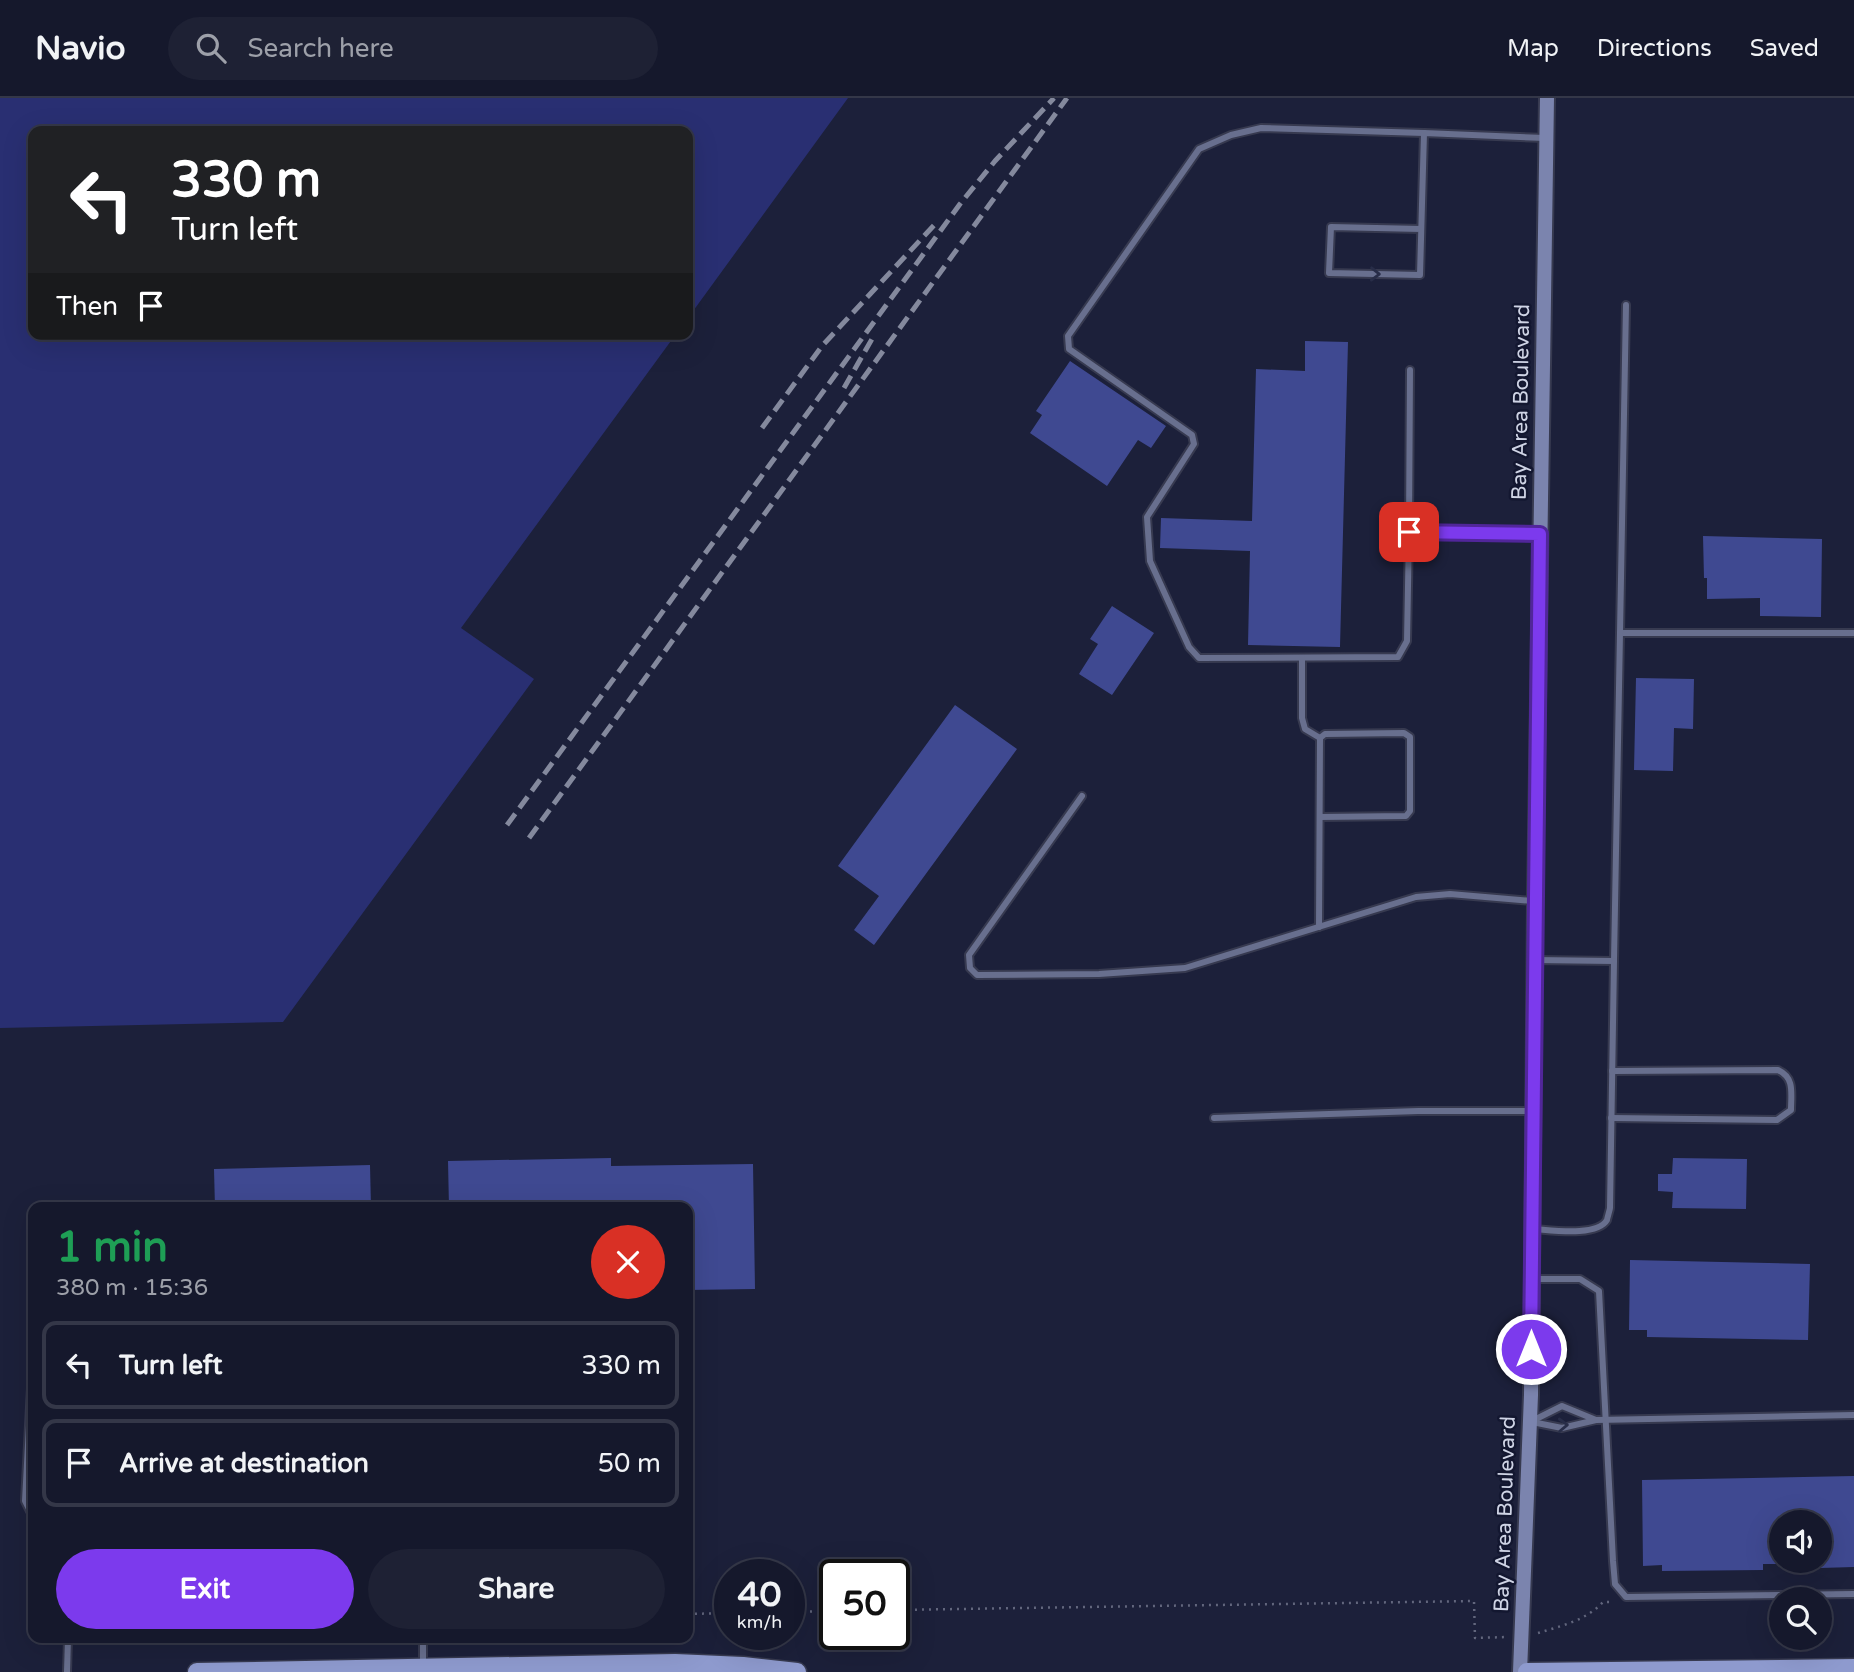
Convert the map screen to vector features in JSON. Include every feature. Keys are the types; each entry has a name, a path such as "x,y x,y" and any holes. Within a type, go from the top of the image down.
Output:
{"main road":[{"name":"Bay Area Boulevard","path":"1520,1672 1530,1421 1547,98"},
{"path":"197,1672 675,1663 797,1672"},
{"path":"1527,1672 1854,1668"}],"lane":[{"path":"1410,370 1407,641 1398,657 1199,658 1189,647 1150,561 1147,517 1194,444 1192,435 1069,349 1068,336 1199,149 1231,135 1261,128 1546,138"},
{"path":"1421,229 1331,228 1329,273 1420,275 1424,132"},
{"path":"1532,1229 1583,1231 1601,1226 1607,1220 1610,1208 1626,305"},
{"path":"1409,532 1540,534"},
{"path":"1620,633 1854,634"},
{"path":"1302,658 1302,718 1305,729 1320,738"},
{"path":"1320,738 1325,734 1404,733 1410,737 1410,811 1406,816 1320,817"},
{"path":"1319,927 1320,738"},
{"path":"1083,796 969,955 970,968 978,975 1099,974 1185,968 1416,897 1450,894 1535,901"},
{"path":"1534,960 1614,961"},
{"path":"1611,1118 1777,1120 1791,1110 1791,1082 1785,1073 1778,1070 1612,1071"},
{"path":"1214,1118 1418,1111 1533,1111"},
{"path":"1531,1279 1580,1279 1599,1292 1615,1584 1626,1597 1854,1594"},
{"path":"1530,1421 1562,1406 1596,1420"},
{"path":"1530,1421 1562,1428 1596,1420 1854,1415"},
{"path":"28,1433 25,1501 28,1507"},
{"path":"67,1672 68,1643"},
{"path":"423,1643 423,1668"}],"path":[{"path":"910,1610 1474,1601 1475,1637 1521,1637 1563,1626 1594,1612 1603,1602 1617,1602"},
{"path":"693,1614 714,1613"}],"shaded area":[{"path":"0,98 848,98 693,311 693,126 28,126 28,340 672,340 461,628 534,679 283,1022 0,1028"}],"building":[{"path":"1305,341 1348,342 1340,647 1248,645 1250,551 1160,548 1161,518 1252,521 1256,369 1305,371"},
{"path":"1070,361 1166,426 1151,448 1138,440 1107,486 1030,433 1042,415 1036,411"},
{"path":"1703,536 1822,539 1821,617 1760,616 1760,598 1707,599"},
{"path":"1112,606 1154,633 1112,695 1079,674 1098,644 1090,639"},
{"path":"1636,678 1694,679 1693,729 1674,728 1673,771 1634,770"},
{"path":"955,705 1017,749 874,945 854,930 879,896 838,866"},
{"path":"611,1158 611,1166 753,1164 755,1289 693,1290 693,1202 449,1202 448,1161"},
{"path":"1673,1158 1747,1159 1746,1209 1672,1208 1673,1192 1658,1191 1658,1174 1672,1174"},
{"path":"370,1165 371,1202 215,1202 214,1169"},
{"path":"1630,1260 1810,1264 1808,1340 1647,1337 1647,1330 1629,1330"},
{"path":"1854,1476 1854,1567 1832,1568 1832,1510 1769,1510 1769,1564 1763,1564 1763,1570 1662,1571 1662,1565 1643,1566 1642,1480"}],"railway":[{"path":"507,825 960,204 995,161 1054,98"},
{"path":"529,838 1067,98"},
{"path":"762,428 822,346 937,222"},
{"path":"844,388 872,339"}],"route":[{"path":"1409,532 1540,534 1531,1349"}]}
